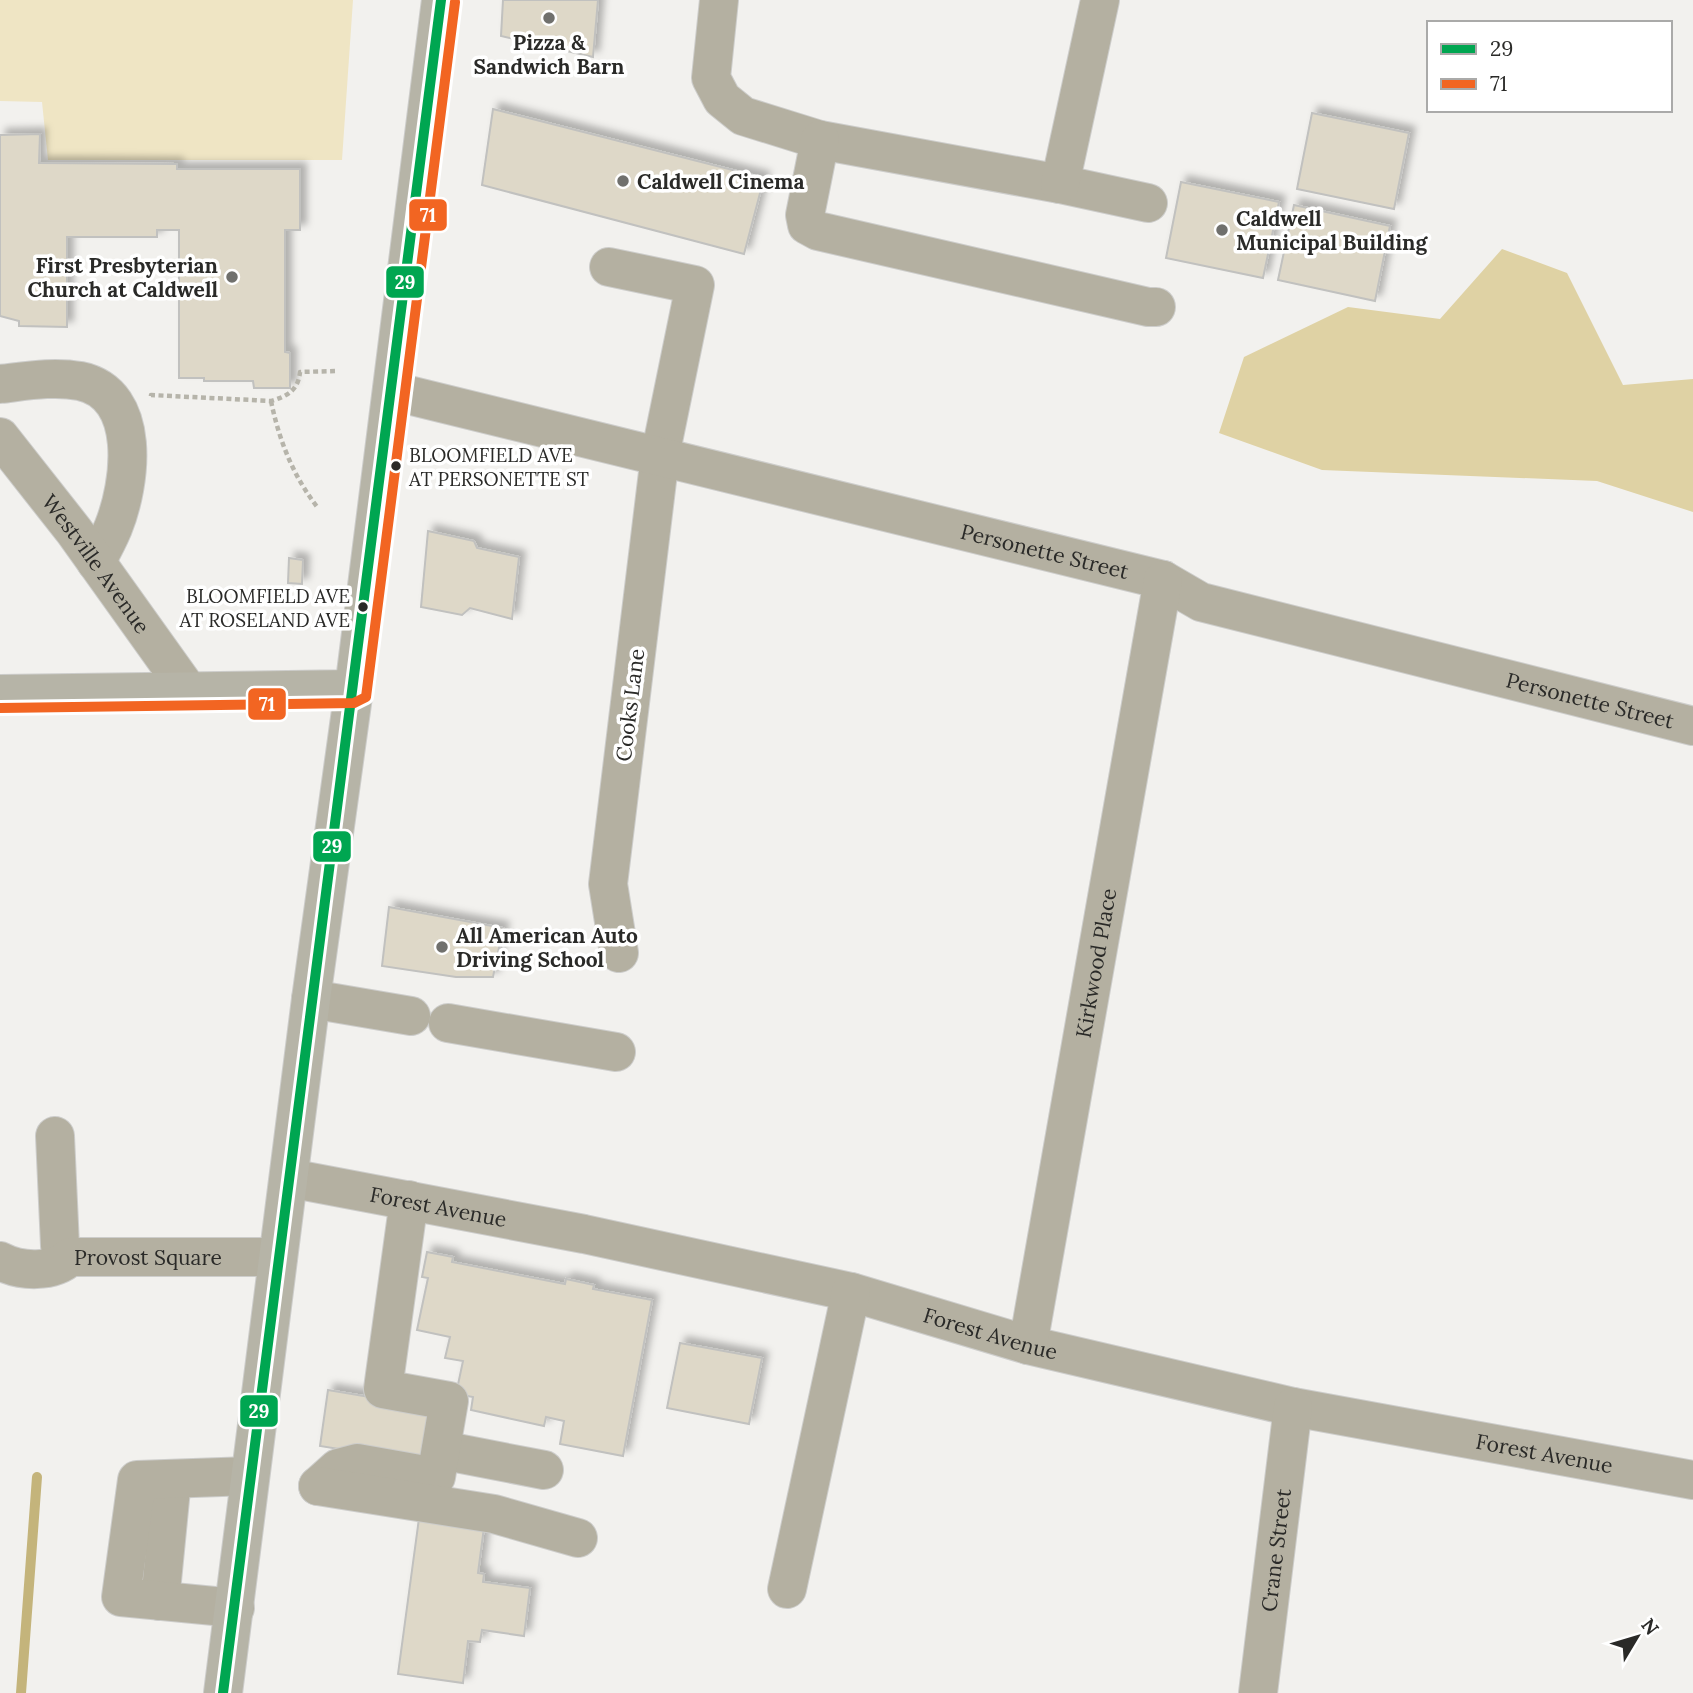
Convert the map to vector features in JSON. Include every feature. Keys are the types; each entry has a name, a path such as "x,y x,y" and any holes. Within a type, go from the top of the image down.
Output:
{"main road":[{"path":"223,1693 441,0"},
{"path":"0,694 354,689"}],"street":[{"path":"719,0 711,78 722,99 743,116 820,140 1148,203"},
{"path":"1060,184 1100,0"},
{"path":"820,140 805,215 807,225 818,230 1156,307"},
{"name":"Cooks Lane","path":"610,267 695,285 660,456 608,884 619,953"},
{"path":"0,384 47,379 81,381 105,392 120,410 128,459 114,527 96,562"},
{"name":"Personette Street","path":"392,391 1163,580 1201,602 1693,726"},
{"name":"Westville Avenue","path":"2,444 96,562 189,692"},
{"name":"Kirkwood Place","path":"1028,1345 1163,580"},
{"path":"311,999 411,1016"},
{"path":"448,1023 616,1052"},
{"path":"55,1136 60,1246 70,1257"},
{"name":"Forest Avenue","path":"289,1178 584,1234 850,1292 1028,1345 1293,1406 1693,1480"},
{"path":"409,1200 383,1389 449,1401 436,1477 357,1463 338,1468 318,1486 494,1514 578,1538"},
{"name":"Provost Square","path":"7,1271 60,1267 70,1257 278,1257"},
{"path":"787,1589 850,1292"},
{"name":"Crane Street","path":"1258,1693 1293,1406"},
{"path":"441,1450 544,1470"},
{"path":"235,1608 121,1597 137,1480 250,1476"}],"path":[{"path":"151,395 271,401 286,397 295,388 300,372 335,371"},
{"path":"271,401 278,435 286,455 318,508"}],"shaded area":[{"path":"0,0 353,0 342,160 48,160 42,102 0,101"},
{"path":"1502,249 1567,273 1623,385 1693,379 1693,512 1597,481 1322,470 1219,433 1244,357 1348,307 1440,319"}],"building":[{"name":"Pizza & Sandwich Barn","path":"503,0 598,0 593,57 501,36"},
{"name":"Caldwell Cinema","path":"493,109 764,178 744,254 482,185"},
{"path":"1312,113 1409,133 1394,209 1297,189"},
{"name":"First Presbyterian Church at Caldwell","path":"40,134 39,163 177,164 177,169 300,169 300,230 285,230 285,352 290,353 290,388 254,388 253,381 179,378 179,230 157,230 157,237 67,237 67,327 19,326 19,321 0,316 0,135"},
{"name":"Caldwell Municipal Building","path":"1181,182 1279,202 1263,278 1166,258"},
{"path":"1294,205 1390,226 1375,301 1278,280"},
{"path":"428,531 474,541 477,548 519,557 512,619 470,608 462,615 421,607"},
{"path":"289,558 303,560 302,584 288,583"},
{"name":"All American Auto Driving School","path":"389,907 503,928 493,977 456,977 382,966"},
{"path":"427,1252 453,1257 452,1262 565,1284 566,1279 594,1285 593,1289 652,1300 623,1456 560,1444 564,1421 546,1417 544,1426 471,1410 473,1397 456,1394 463,1361 445,1358 450,1337 417,1330 428,1278 422,1277"},
{"path":"680,1343 762,1358 749,1424 667,1408"},
{"path":"328,1390 435,1408 426,1463 320,1446"},
{"path":"420,1511 485,1520 478,1573 484,1574 483,1582 530,1588 524,1636 482,1630 480,1642 468,1641 463,1683 398,1674"}],"waterway":[{"path":"21,1693 37,1477"}],"transit line":[{"name":"29","path":"223,1693 441,0"},
{"name":"71","path":"0,708 354,703 366,697 455,2"}],"place":[{"name":"Pizza & Sandwich Barn","path":"549,18"},
{"name":"Caldwell Cinema","path":"623,181"},
{"name":"Caldwell Municipal Building","path":"1222,230"},
{"name":"First Presbyterian Church at Caldwell","path":"232,277"},
{"name":"BLOOMFIELD AVE AT PERSONETTE ST","path":"396,466"},
{"name":"BLOOMFIELD AVE AT ROSELAND AVE","path":"363,607"},
{"name":"All American Auto Driving School","path":"442,947"}]}
